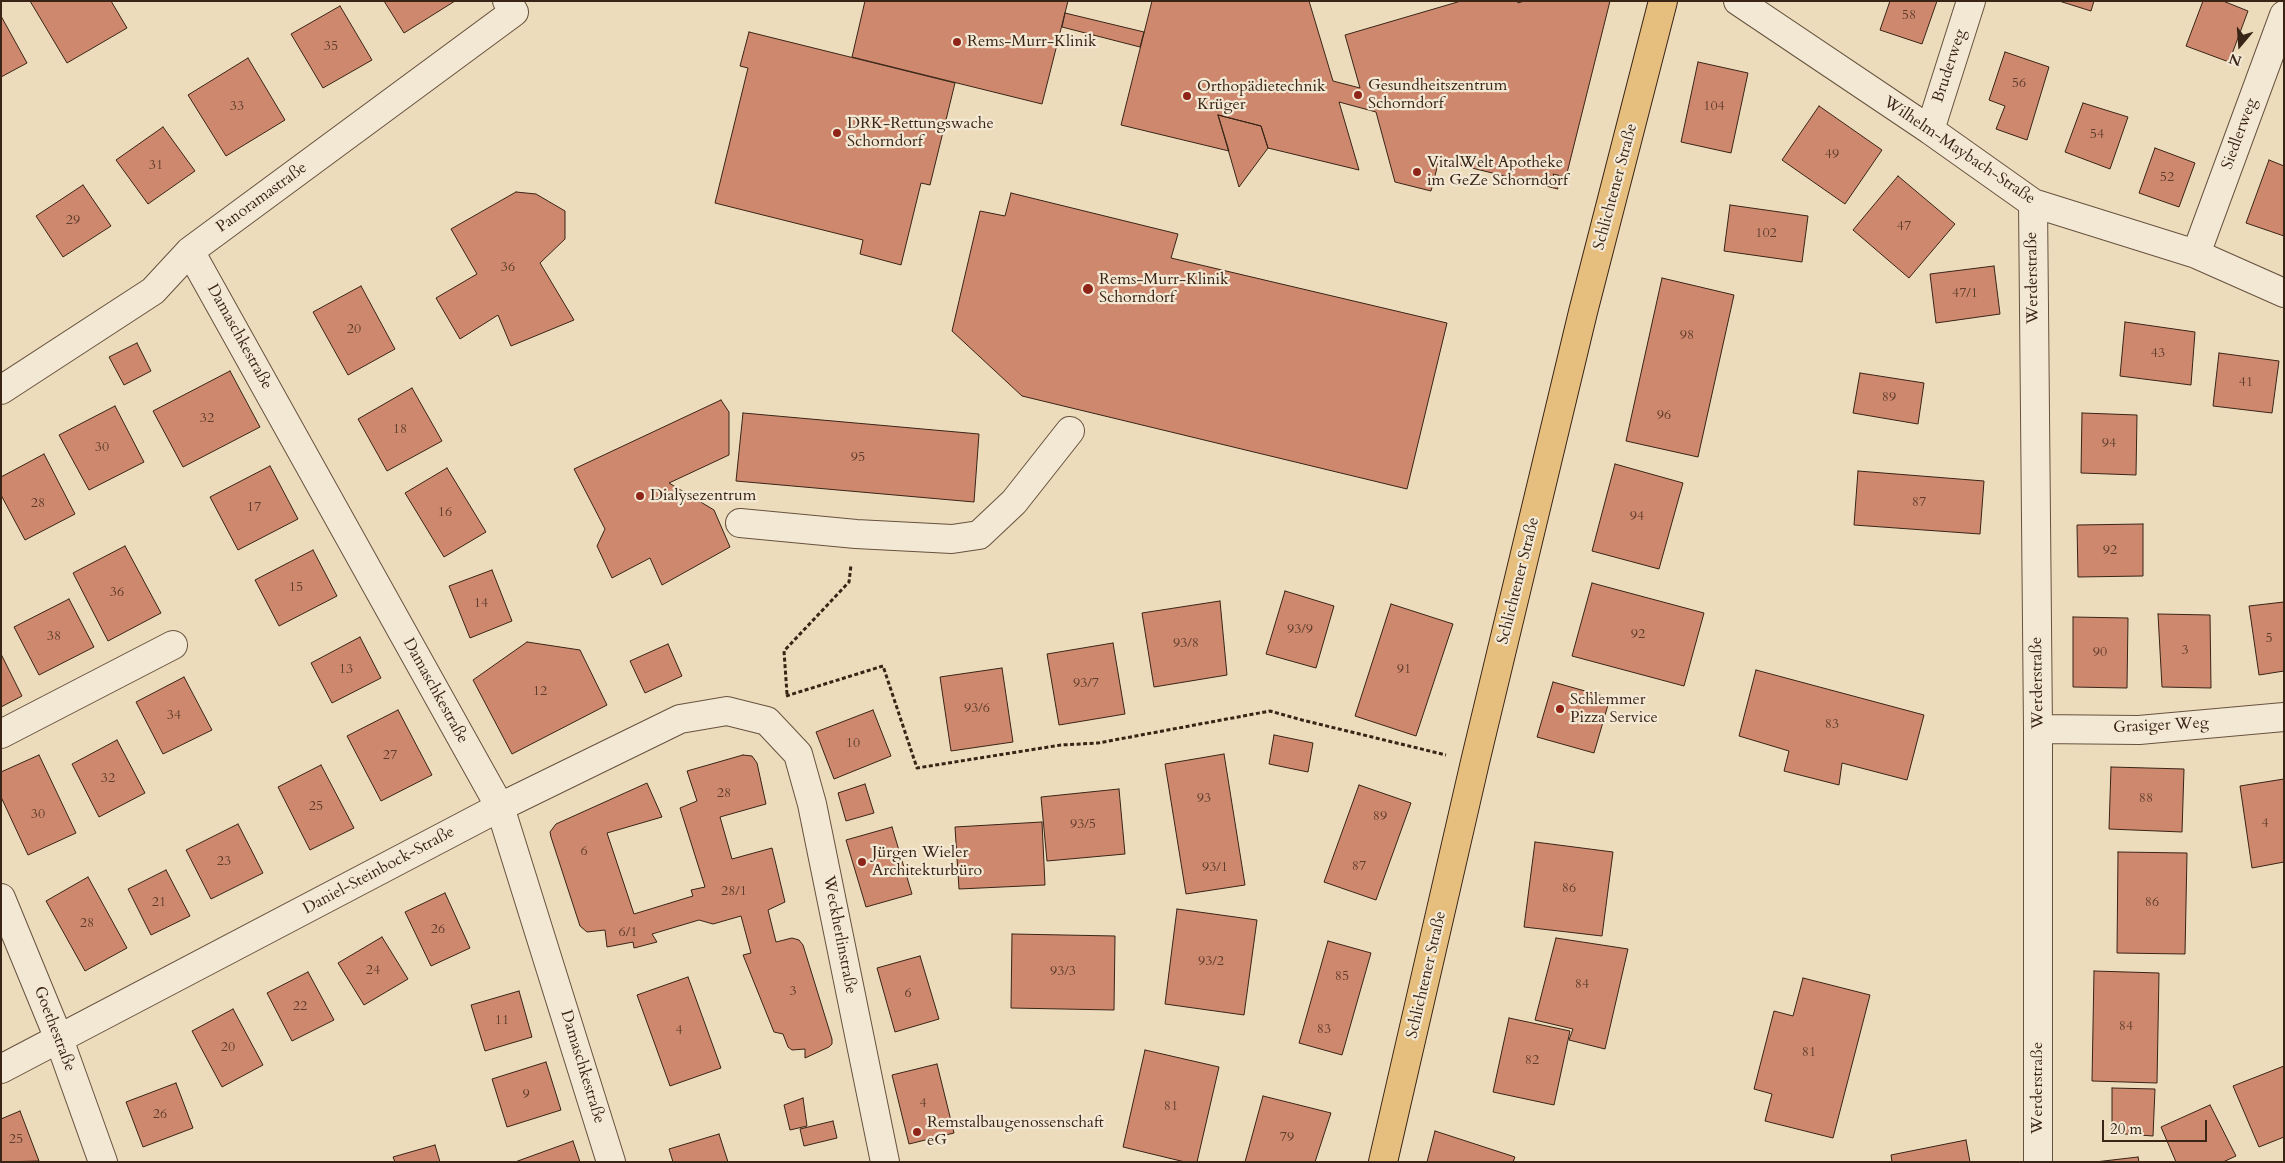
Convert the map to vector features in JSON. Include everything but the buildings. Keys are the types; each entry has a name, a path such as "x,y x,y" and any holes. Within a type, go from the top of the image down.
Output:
{"main road":[{"name":"Schlichtener Straße","path":"1383,1162 1475,762 1583,312 1663,1"}],"street":[{"name":"Panoramastraße","path":"1,390 153,291 190,251 514,12 507,1"},
{"name":"Wilhelm-Maybach-Straße","path":"1738,1 1930,130 2033,203 2196,254 2284,292"},
{"name":"Bruderweg","path":"1930,130 1971,1"},
{"name":"Siedlerweg","path":"2196,254 2284,15"},
{"name":"Werderstraße","path":"2033,203 2038,729 2038,1162"},
{"name":"Damaschkestraße","path":"190,251 500,807 611,1162"},
{"path":"740,523 856,534 952,539 979,535 1014,502 1070,431"},
{"path":"1,734 173,645"},
{"name":"Daniel-Steinbock-Straße","path":"1,1069 500,807 680,719 727,711 767,721"},
{"name":"Grasiger Weg","path":"2038,729 2139,730 2284,717"},
{"name":"Weckherlinstraße","path":"767,721 798,754 812,804 885,1162"},
{"name":"Goethestraße","path":"1,898 60,1039 103,1162"}],"path":[{"path":"849,582 784,651 787,694 883,666 917,768 1060,745 1098,743 1270,711 1475,762"}],"place":[{"name":"Rems-Murr-Klinik","path":"957,42"},
{"name":"Gesundheitszentrum Schorndorf","path":"1358,95"},
{"name":"Orthopädietechnik Krüger","path":"1187,96"},
{"name":"DRK-Rettungswache Schorndorf","path":"837,133"},
{"name":"VitalWelt Apotheke im GeZe Schorndorf","path":"1417,172"},
{"name":"Rems-Murr-Klinik Schorndorf","path":"1088,289"},
{"name":"Dialysezentrum","path":"640,496"},
{"name":"Schlemmer Pizza Service","path":"1560,709"},
{"name":"Jürgen Wieler Architekturbüro","path":"862,862"},
{"name":"Remstalbaugenossenschaft eG","path":"917,1132"}]}
